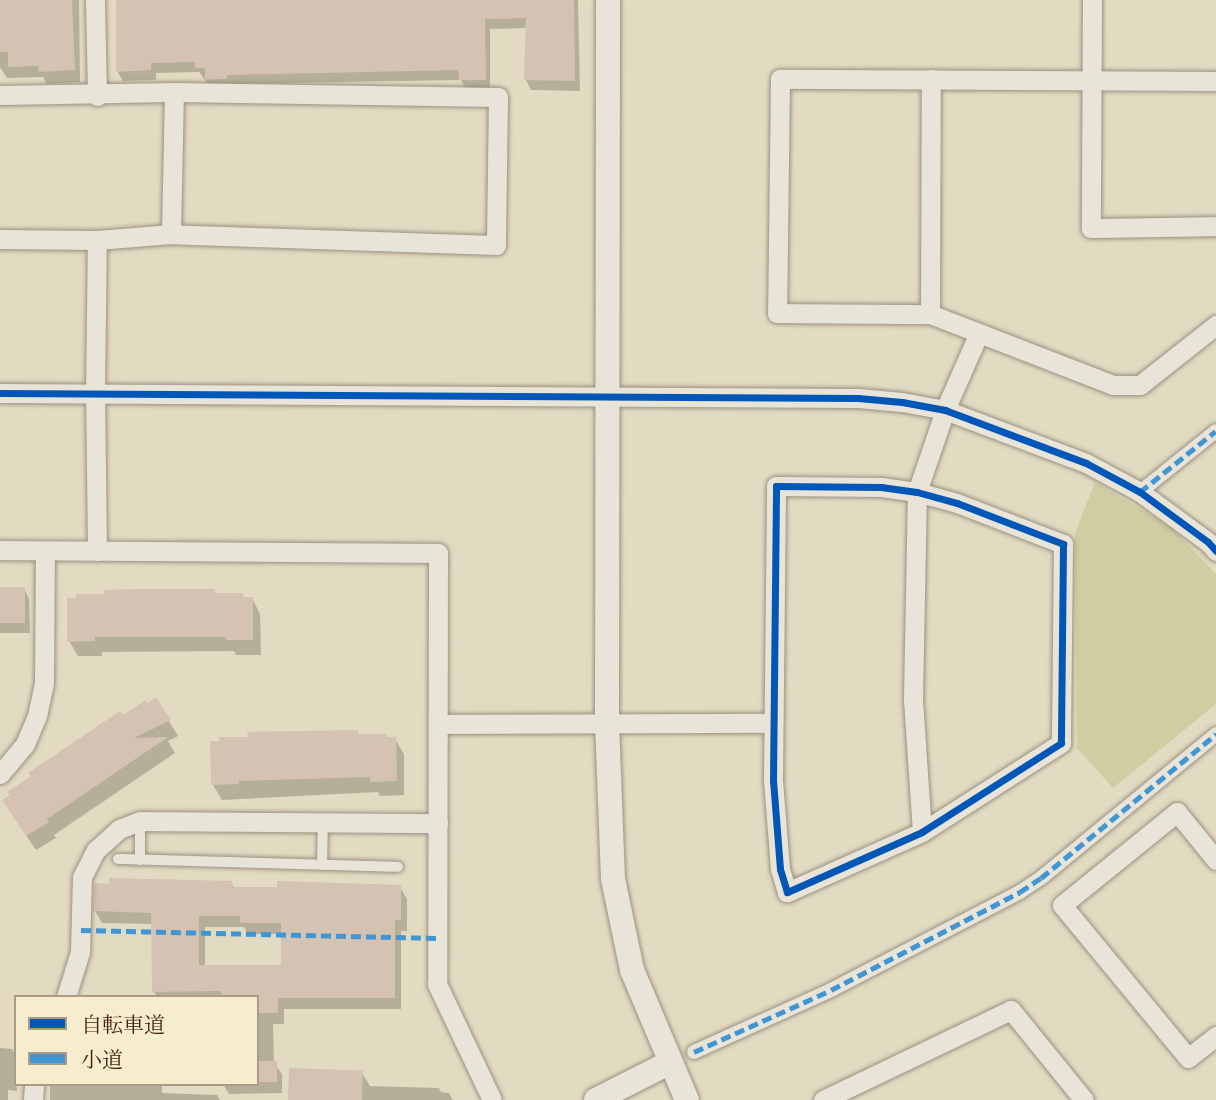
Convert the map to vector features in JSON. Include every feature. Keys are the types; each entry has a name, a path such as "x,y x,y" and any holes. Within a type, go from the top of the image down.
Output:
{"street":[{"path":"95,0 97,96"},
{"path":"608,0 607,723 613,879 632,970 669,1063 687,1100"},
{"path":"1092,0 1091,228 1216,226"},
{"path":"1216,80 780,79 777,313 930,314 1113,386 1140,385 1216,325"},
{"path":"930,314 932,79"},
{"path":"171,234 174,92"},
{"path":"0,95 97,96 174,92 498,97 496,245 171,234 97,240 0,239"},
{"path":"97,240 94,394 97,551"},
{"path":"922,832 913,699 917,492 945,410 979,333"},
{"path":"0,393 858,398 945,410 1086,463 1140,492 1213,543"},
{"path":"1140,492 1216,431"},
{"path":"776,486 881,487 917,492 957,503 1063,544 1061,743 922,832 788,892 780,869 773,723 776,486"},
{"path":"0,550 438,553 437,984 492,1100"},
{"path":"0,774 25,744 37,716 44,683 46,551"},
{"path":"438,724 773,723"},
{"path":"694,1052 831,990 1020,892 1216,734"},
{"path":"1216,860 1177,812 1062,905 1188,1059 1216,1036"},
{"path":"67,995 80,952 82,877 96,850 119,829 140,821 438,823"},
{"path":"823,1100 1011,1010 1084,1100"},
{"path":"596,1100 669,1063"}],"lane":[{"path":"140,821 140,860"},
{"path":"322,865 323,822"},
{"path":"118,859 398,867"}],"shaded area":[{"path":"1095,482 1171,527 1216,574 1216,704 1113,788 1077,748 1075,533"}],"building":[{"path":"0,0 72,0 75,70 39,72 38,66 8,67 8,52 0,52"},
{"path":"116,0 574,0 575,81 524,80 526,18 485,19 486,80 459,80 458,70 227,75 227,79 205,80 205,68 195,68 195,62 151,63 151,70 116,72"},
{"path":"0,587 25,587 25,623 0,623"},
{"path":"215,589 215,593 243,593 243,597 253,597 253,640 226,640 226,637 95,637 95,641 67,642 67,598 76,598 76,594 104,594 104,590"},
{"path":"156,697 171,720 134,738 168,737 26,836 2,800 10,795 7,792 31,776 28,773 120,711 123,715 146,700 148,703"},
{"path":"358,730 358,734 386,734 386,737 396,737 397,781 370,782 370,777 238,781 239,784 211,785 210,741 220,741 219,737 248,737 247,732"},
{"path":"109,878 232,881 232,887 277,887 277,881 401,885 401,920 395,920 395,998 278,998 278,1013 259,1013 259,995 221,995 221,991 152,992 151,913 93,911 94,883 109,884","holes":["199,916 240,916 240,923 281,923 281,965 199,965"]},
{"path":"259,1061 277,1061 277,1082 259,1082"},
{"path":"289,1068 363,1071 362,1100 288,1100"}],"marked path":[{"path":"1140,492 1216,431"},
{"path":"694,1052 831,990 1020,892 1041,878 1216,734"},
{"path":"81,930 437,938"}],"cycle path":[{"path":"0,393 858,398 902,402 945,410 1086,463 1140,492 1208,542 1216,551"},
{"path":"776,486 881,487 917,492 957,503 1063,544 1061,743 922,832 787,892 780,869 773,780 776,486"}]}
